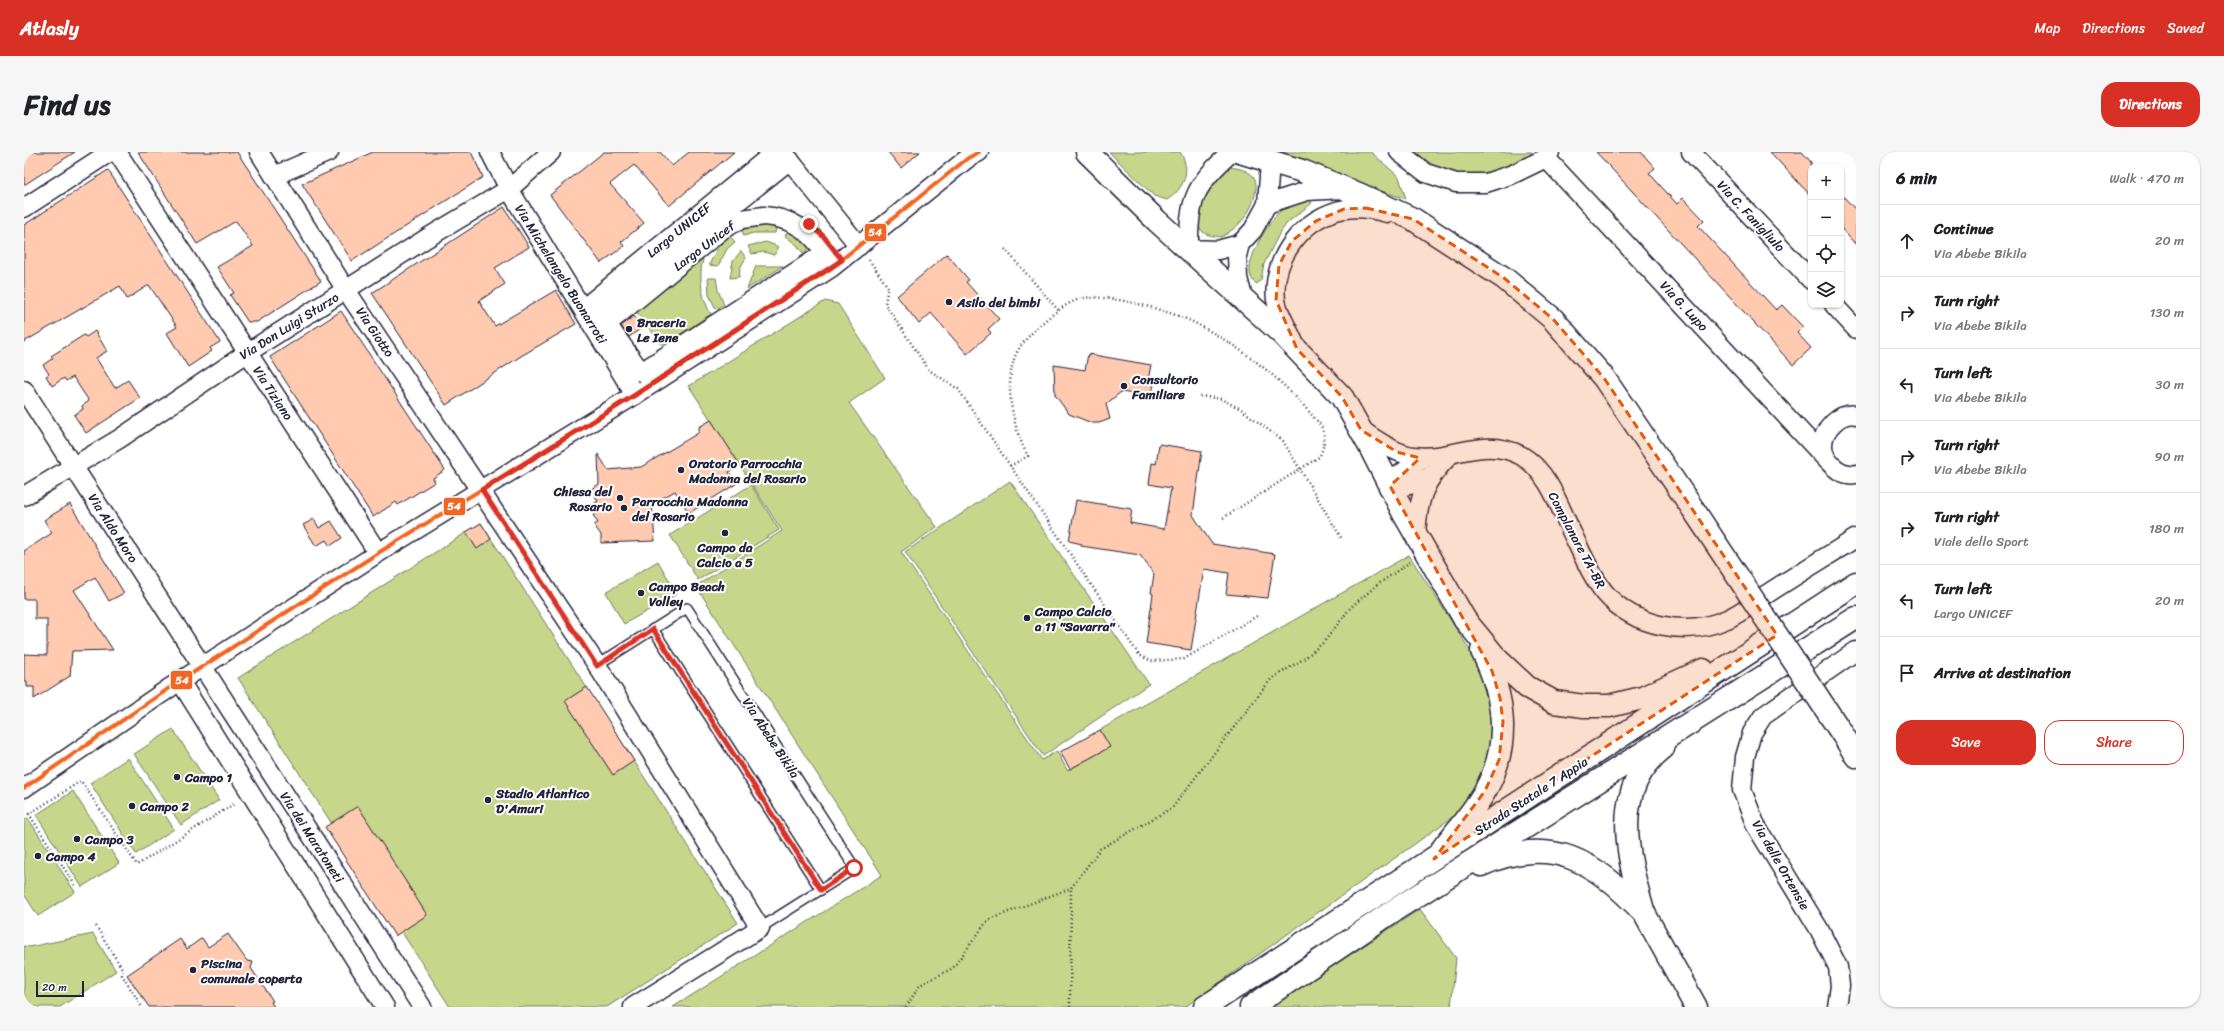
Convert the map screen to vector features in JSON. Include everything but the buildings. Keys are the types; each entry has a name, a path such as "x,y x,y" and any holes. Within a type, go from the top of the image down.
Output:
{"main road":[{"path":"1087,152 1157,221 1296,349 1342,397 1421,544 1465,620 1492,671 1500,698 1503,722 1499,760 1485,791 1434,859"},
{"path":"1240,152 1302,171 1345,188 1413,219 1504,278 1553,319 1604,378 1693,508 1856,756"},
{"name":"Strada Statale 7 Appia","path":"1204,1007 1434,859 1856,583"},
{"name":"Strada Statale 7 Appia","path":"1251,1007 1393,911 1726,698 1856,618"},
{"path":"1465,620 1498,660 1527,687 1554,702 1584,706 1609,706 1642,698 1698,672 1754,649"},
{"path":"1696,1007 1644,913 1629,863 1626,823 1632,787 1650,758 1678,735 1707,717 1726,698"},
{"path":"1393,911 1428,896 1482,864 1501,857 1535,851 1564,855 1590,865 1619,888 1644,913"}],"street":[{"path":"24,208 110,152"},
{"name":"Via Tiziano","path":"117,152 378,553"},
{"name":"Via Giotto","path":"259,152 346,290 482,490"},
{"path":"274,176 328,152"},
{"name":"Via Michelangelo Buonarroti","path":"490,152 509,190 587,314 635,395"},
{"name":"Via Don Luigi Sturzo","path":"24,496 119,439 247,353 427,238 509,190 551,152"},
{"path":"1232,152 1206,176 1196,194 1188,219 1189,249 1218,250 1240,244"},
{"path":"1399,152 1426,174 1456,183 1486,183 1513,174 1548,155"},
{"name":"Via C. Fanigliulo","path":"1691,152 1808,277"},
{"path":"24,788 180,681 378,553 635,395 842,260 973,154"},
{"path":"783,155 859,246"},
{"name":"Largo UNICEF","path":"587,314 715,220 783,155"},
{"name":"Largo UNICEF","path":"587,314 783,155"},
{"name":"Via G. Lupo","path":"1548,155 1827,460 1838,471 1856,474"},
{"path":"1244,301 1238,278 1237,256 1240,244 1253,230 1267,204 1270,162"},
{"path":"1267,204 1307,191 1345,188"},
{"name":"Largo UNICEF","path":"715,220 757,204 776,205 795,212 824,237 842,260"},
{"path":"1296,349 1276,300 1279,265 1292,241 1316,221 1344,209 1366,208 1413,219"},
{"name":"Largo Unicef","path":"764,216 785,219 804,229 820,244 825,253 717,323 641,372 607,324 723,229 742,219 764,216"},
{"path":"1837,308 1856,329"},
{"name":"Via Aldo Moro","path":"24,390 202,667"},
{"path":"1827,460 1823,445 1827,430 1838,418 1856,415"},
{"path":"1361,430 1397,452 1425,457 1449,456"},
{"name":"Complanare TA-BR","path":"1449,456 1468,449 1489,447 1506,449 1524,457 1542,474 1593,574 1605,594 1624,609 1646,622 1678,628 1703,627 1727,619 1856,538"},
{"path":"1390,486 1401,487 1413,485 1431,475 1449,456"},
{"path":"1390,486 1398,475 1425,457"},
{"path":"1421,544 1421,500 1431,475"},
{"path":"482,490 597,666 760,928"},
{"name":"Via delle Ortensie","path":"1837,1007 1840,986 1838,967 1819,929 1756,826 1742,790 1745,757 1752,733 1763,716 1856,651"},
{"name":"Via dei Maratoneti","path":"202,667 422,1007"},
{"path":"180,681 385,1007"},
{"path":"284,846 308,831"},
{"name":"Via Abebe Bikila","path":"633,1007 760,928"},
{"path":"360,967 386,951"}],"lane":[{"name":"Via Abebe Bikila","path":"597,666 687,608 854,868 760,928"},
{"path":"653,629 821,890"}],"path":[{"path":"859,246 888,287 885,304 929,370 958,389 1139,654 1151,661 1184,659 1256,616"},
{"path":"1005,249 1059,311"},
{"path":"1010,466 1028,456 1022,445 1014,420 1010,382 1014,357 1026,338 1070,303 1082,298 1098,297 1122,301 1194,322 1230,344 1263,367 1297,396 1322,427 1324,438 1322,450 1318,457 1223,518"},
{"path":"1200,396 1221,399 1241,409 1283,441 1342,539"},
{"path":"906,1007 920,985 953,968 988,920 1071,888 1100,850 1172,808 1271,679 1305,658 1319,646 1351,607 1401,567 1421,544"},
{"path":"75,885 29,814 81,781 137,865 234,804"},
{"path":"1070,1007 1071,888"},
{"path":"96,926 123,970 122,975 142,1007"}],"highlighted area":[{"path":"1366,208 1413,219 1504,278 1553,319 1604,378 1777,635 1434,859 1485,791 1499,760 1503,722 1500,698 1492,671 1390,486 1420,458 1397,452 1361,430 1342,397 1297,349 1276,300 1279,265 1292,241 1316,221 1344,209"}],"green space":[{"path":"1109,152 1180,152 1184,159 1186,172 1182,185 1173,196 1167,200 1154,196"},
{"path":"1262,152 1371,152 1399,177 1406,199"},
{"path":"1399,152 1532,152 1513,174 1456,183"},
{"path":"1230,167 1245,171 1253,176 1256,183 1255,196 1249,211 1240,223 1221,237 1209,235 1203,232 1198,225 1197,216 1199,206 1203,196 1216,177 1223,170"},
{"path":"1309,200 1312,203 1288,222 1279,234 1264,264 1261,280 1257,284 1251,278 1250,270 1256,248 1267,227 1278,213 1285,208 1296,203"},
{"path":"747,225 777,225 775,233 753,233 744,236 741,228"},
{"path":"789,229 811,248 803,253 796,244 785,236"},
{"path":"729,235 735,242 727,249 718,266 709,265 718,247"},
{"path":"766,242 779,247 774,255 764,252 752,254 748,246"},
{"path":"741,251 746,258 740,268 739,277 730,278 733,261"},
{"path":"698,254 703,260 701,280 703,295 711,314 663,346 633,307"},
{"path":"756,266 783,266 747,289"},
{"path":"708,278 716,278 718,290 724,305 716,309 709,295"},
{"path":"825,301 838,304 885,378 849,403 937,527 901,552 1042,760 1057,751 1067,770 1070,769 1109,747 1100,730 1409,555 1489,680 1494,752 1464,809 1185,1007 673,1007 882,875 696,586 782,531 689,386"},
{"name":"Campo Calcio a 11 \"Savarra\"","path":"1010,481 1149,684 1043,756 905,552"},
{"name":"Campo da Calcio a 5","path":"751,485 779,530 698,580 670,535"},
{"name":"Stadio Atlantico D'Amuri","path":"481,523 738,923 607,1007 450,1007 238,678"},
{"name":"Campo Beach Volley","path":"658,561 677,594 624,624 606,592"},
{"name":"Campo 1","path":"173,729 219,800 181,825 134,754"},
{"name":"Campo 2","path":"128,758 174,829 136,854 90,783"},
{"name":"Campo 3","path":"73,791 119,863 82,887 36,815"},
{"name":"Campo 4","path":"28,818 75,892 38,916 24,894 24,820"},
{"path":"1420,909 1456,958 1451,1007 1270,1007"},
{"path":"93,934 116,971 60,1007 24,1007 24,946 29,947"}],"transit line":[{"name":"54","path":"24,788 171,687 378,553 635,395 831,268 968,158 979,152"}],"place":[{"name":"Asilo dei bimbi","path":"949,302"},
{"name":"Braceria Le Iene","path":"629,329"},
{"name":"Consultorio Familiare","path":"1124,386"},
{"name":"Oratorio Parrocchia Madonna del Rosario","path":"681,470"},
{"name":"Chiesa del Rosario","path":"620,498"},
{"name":"Parrocchia Madonna del Rosario","path":"624,508"},
{"name":"Campo da Calcio a 5","path":"725,533"},
{"name":"Campo Beach Volley","path":"641,593"},
{"name":"Campo Calcio a 11 \"Savarra\"","path":"1027,618"},
{"name":"Campo 1","path":"177,777"},
{"name":"Stadio Atlantico D'Amuri","path":"488,800"},
{"name":"Campo 2","path":"132,806"},
{"name":"Campo 3","path":"77,839"},
{"name":"Campo 4","path":"38,856"},
{"name":"Piscina comunale coperta","path":"193,970"}],"route":[{"path":"809,224 824,237 842,260 635,395 482,490 597,666 653,629 821,890 854,868"}]}
